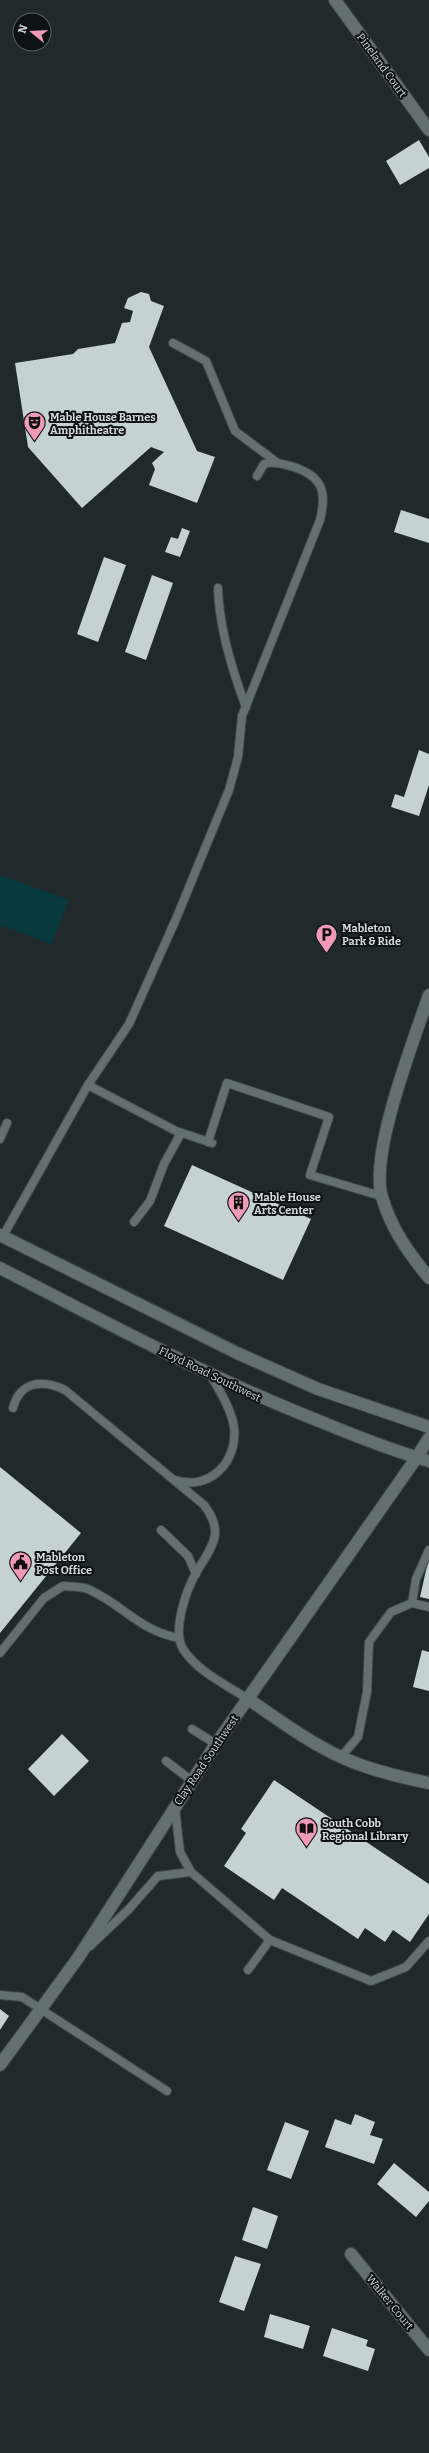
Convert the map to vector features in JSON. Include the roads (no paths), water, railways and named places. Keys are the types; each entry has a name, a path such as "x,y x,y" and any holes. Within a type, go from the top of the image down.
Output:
{"street":[{"name":"Pineland Court","path":"335,0 429,130"},
{"path":"429,995 387,1127 380,1166 381,1196 392,1226 429,1278"},
{"path":"1,1235 237,1353 318,1389 429,1427"},
{"name":"Floyd Road Southwest","path":"0,1268 210,1374 263,1399 429,1461"},
{"name":"Clay Road Southwest","path":"0,2065 78,1958 216,1744 429,1438"},
{"path":"248,1699 287,1725 341,1757 370,1769 429,1783"},
{"name":"Walker Court","path":"351,2254 429,2350"}],"lane":[{"path":"1,1235 88,1085 129,1024 176,919 229,790 238,757 242,716 314,535 324,504 323,492 316,479 304,471 276,462 234,431 206,361 173,343"},
{"path":"257,476 264,464 276,462"},
{"path":"218,588 219,612 239,688 246,707"},
{"path":"88,1085 181,1133 210,1142 227,1083 329,1117 310,1175 381,1196"},
{"path":"0,1139 4,1123"},
{"path":"134,1222 150,1201 164,1164 181,1133"},
{"path":"171,1478 191,1483 210,1479 224,1466 230,1454 234,1441 233,1423 230,1412 210,1374"},
{"path":"13,1408 21,1391 28,1385 47,1383 65,1390 204,1505 213,1520 216,1538 212,1548 196,1574 182,1609 179,1625 179,1638 183,1648 195,1663 248,1699"},
{"path":"161,1530 188,1556 196,1574"},
{"path":"412,1604 416,1579 429,1550"},
{"path":"0,1653 44,1598 63,1586 90,1589 136,1621 164,1636 179,1638"},
{"path":"341,1757 358,1736 367,1692 369,1642 392,1612 412,1604 429,1607"},
{"path":"192,1728 216,1744"},
{"path":"166,1761 192,1781"},
{"path":"175,1807 180,1852 191,1872 270,1940 371,1981 406,1967 429,1941"},
{"path":"78,1958 129,1909 158,1876 191,1872"},
{"path":"248,1970 270,1940"},
{"path":"0,1995 22,1997 167,2091"}],"place":[{"name":"Mable House Barnes Amphitheatre","path":"34,442"},
{"name":"Mableton Park & Ride","path":"327,954"},
{"name":"Mable House Arts Center","path":"238,1222"},
{"name":"Mableton Post Office","path":"20,1582"},
{"name":"South Cobb Regional Library","path":"306,1848"}]}
